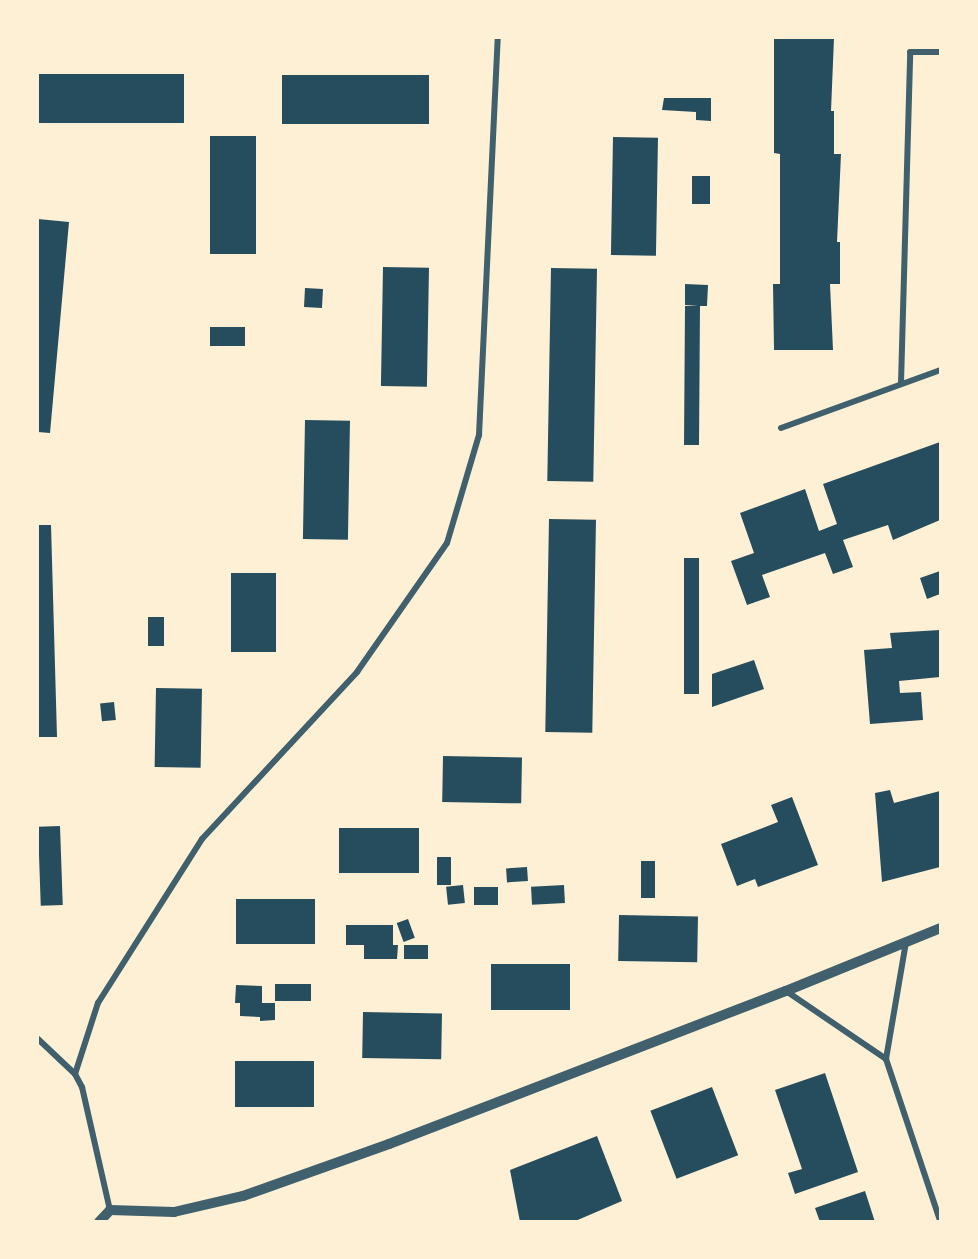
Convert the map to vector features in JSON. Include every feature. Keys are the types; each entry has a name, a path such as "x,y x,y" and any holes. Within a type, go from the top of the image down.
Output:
{"street":[{"path":"75,1074 98,1003 202,839 357,672 447,543 479,435 498,38"},
{"path":"901,383 910,52 940,52"},
{"path":"781,428 940,370"},
{"path":"99,1221 110,1210 174,1212 243,1196 389,1144 786,992 940,928"},
{"path":"906,941 886,1059 940,1220"},
{"path":"786,992 886,1059"},
{"path":"38,1039 75,1074 82,1087 110,1210"}],"building":[{"path":"774,38 834,38 831,111 834,111 834,154 841,154 837,242 840,242 840,284 830,284 833,350 774,350 773,284 780,284 780,154 774,153"},
{"path":"38,74 184,74 184,123 38,123"},
{"path":"282,75 429,75 429,124 282,124"},
{"path":"664,98 711,98 711,121 696,120 696,112 662,110"},
{"path":"210,136 256,136 256,254 210,254"},
{"path":"613,137 658,138 656,256 611,255"},
{"path":"692,176 710,176 710,204 692,204"},
{"path":"38,219 69,222 50,433 38,432"},
{"path":"383,267 429,268 427,387 381,386"},
{"path":"551,268 597,269 593,482 547,481"},
{"path":"685,284 708,285 707,306 700,306 699,445 684,445 685,306 698,305 685,305"},
{"path":"305,288 323,289 322,308 304,307"},
{"path":"210,327 245,327 245,346 210,346"},
{"path":"305,420 350,421 348,540 303,539"},
{"path":"940,442 940,520 893,540 888,525 843,540 853,567 833,574 825,553 762,575 770,597 747,605 731,561 754,553 740,513 805,489 819,531 837,524 823,484"},
{"path":"549,519 596,520 592,733 545,732"},
{"path":"38,525 51,525 57,737 38,737"},
{"path":"684,558 699,558 699,694 684,694"},
{"path":"940,571 940,594 927,599 920,578"},
{"path":"231,573 276,573 276,652 231,652"},
{"path":"148,617 164,617 164,646 148,646"},
{"path":"940,630 940,677 899,681 900,693 921,692 923,720 870,724 864,650 892,648 890,633"},
{"path":"754,660 764,689 712,707 712,674"},
{"path":"156,688 202,689 201,768 155,767"},
{"path":"114,702 116,720 102,721 100,703"},
{"path":"443,756 522,757 521,803 442,802"},
{"path":"890,790 894,803 940,791 940,867 882,882 875,793"},
{"path":"792,797 818,865 758,887 755,879 737,886 721,844 778,822 771,805"},
{"path":"60,826 63,905 41,906 38,827"},
{"path":"339,828 419,828 419,873 339,873"},
{"path":"437,857 451,857 451,885 437,885"},
{"path":"641,861 655,861 655,898 641,898"},
{"path":"527,867 528,881 507,882 506,868"},
{"path":"463,885 465,903 448,905 446,887"},
{"path":"564,885 565,903 532,905 531,887"},
{"path":"474,887 498,887 498,905 474,905"},
{"path":"236,899 315,899 315,944 236,944"},
{"path":"619,915 698,916 697,962 618,961"},
{"path":"408,919 415,938 404,942 397,923"},
{"path":"346,925 393,925 393,945 398,945 397,959 364,959 364,945 346,945"},
{"path":"404,945 428,945 428,959 404,959"},
{"path":"491,964 570,964 570,1010 491,1010"},
{"path":"275,984 311,984 311,1001 275,1001"},
{"path":"236,985 262,986 262,1003 275,1003 275,1020 260,1021 260,1017 240,1016 240,1003 235,1003"},
{"path":"363,1012 442,1013 441,1059 362,1058"},
{"path":"235,1061 314,1061 314,1107 235,1107"},
{"path":"825,1073 858,1172 795,1194 788,1173 802,1169 775,1090"},
{"path":"712,1087 738,1155 677,1179 650,1111"},
{"path":"597,1136 622,1201 573,1222 520,1222 510,1170"},
{"path":"865,1191 875,1222 820,1222 815,1208"}]}
